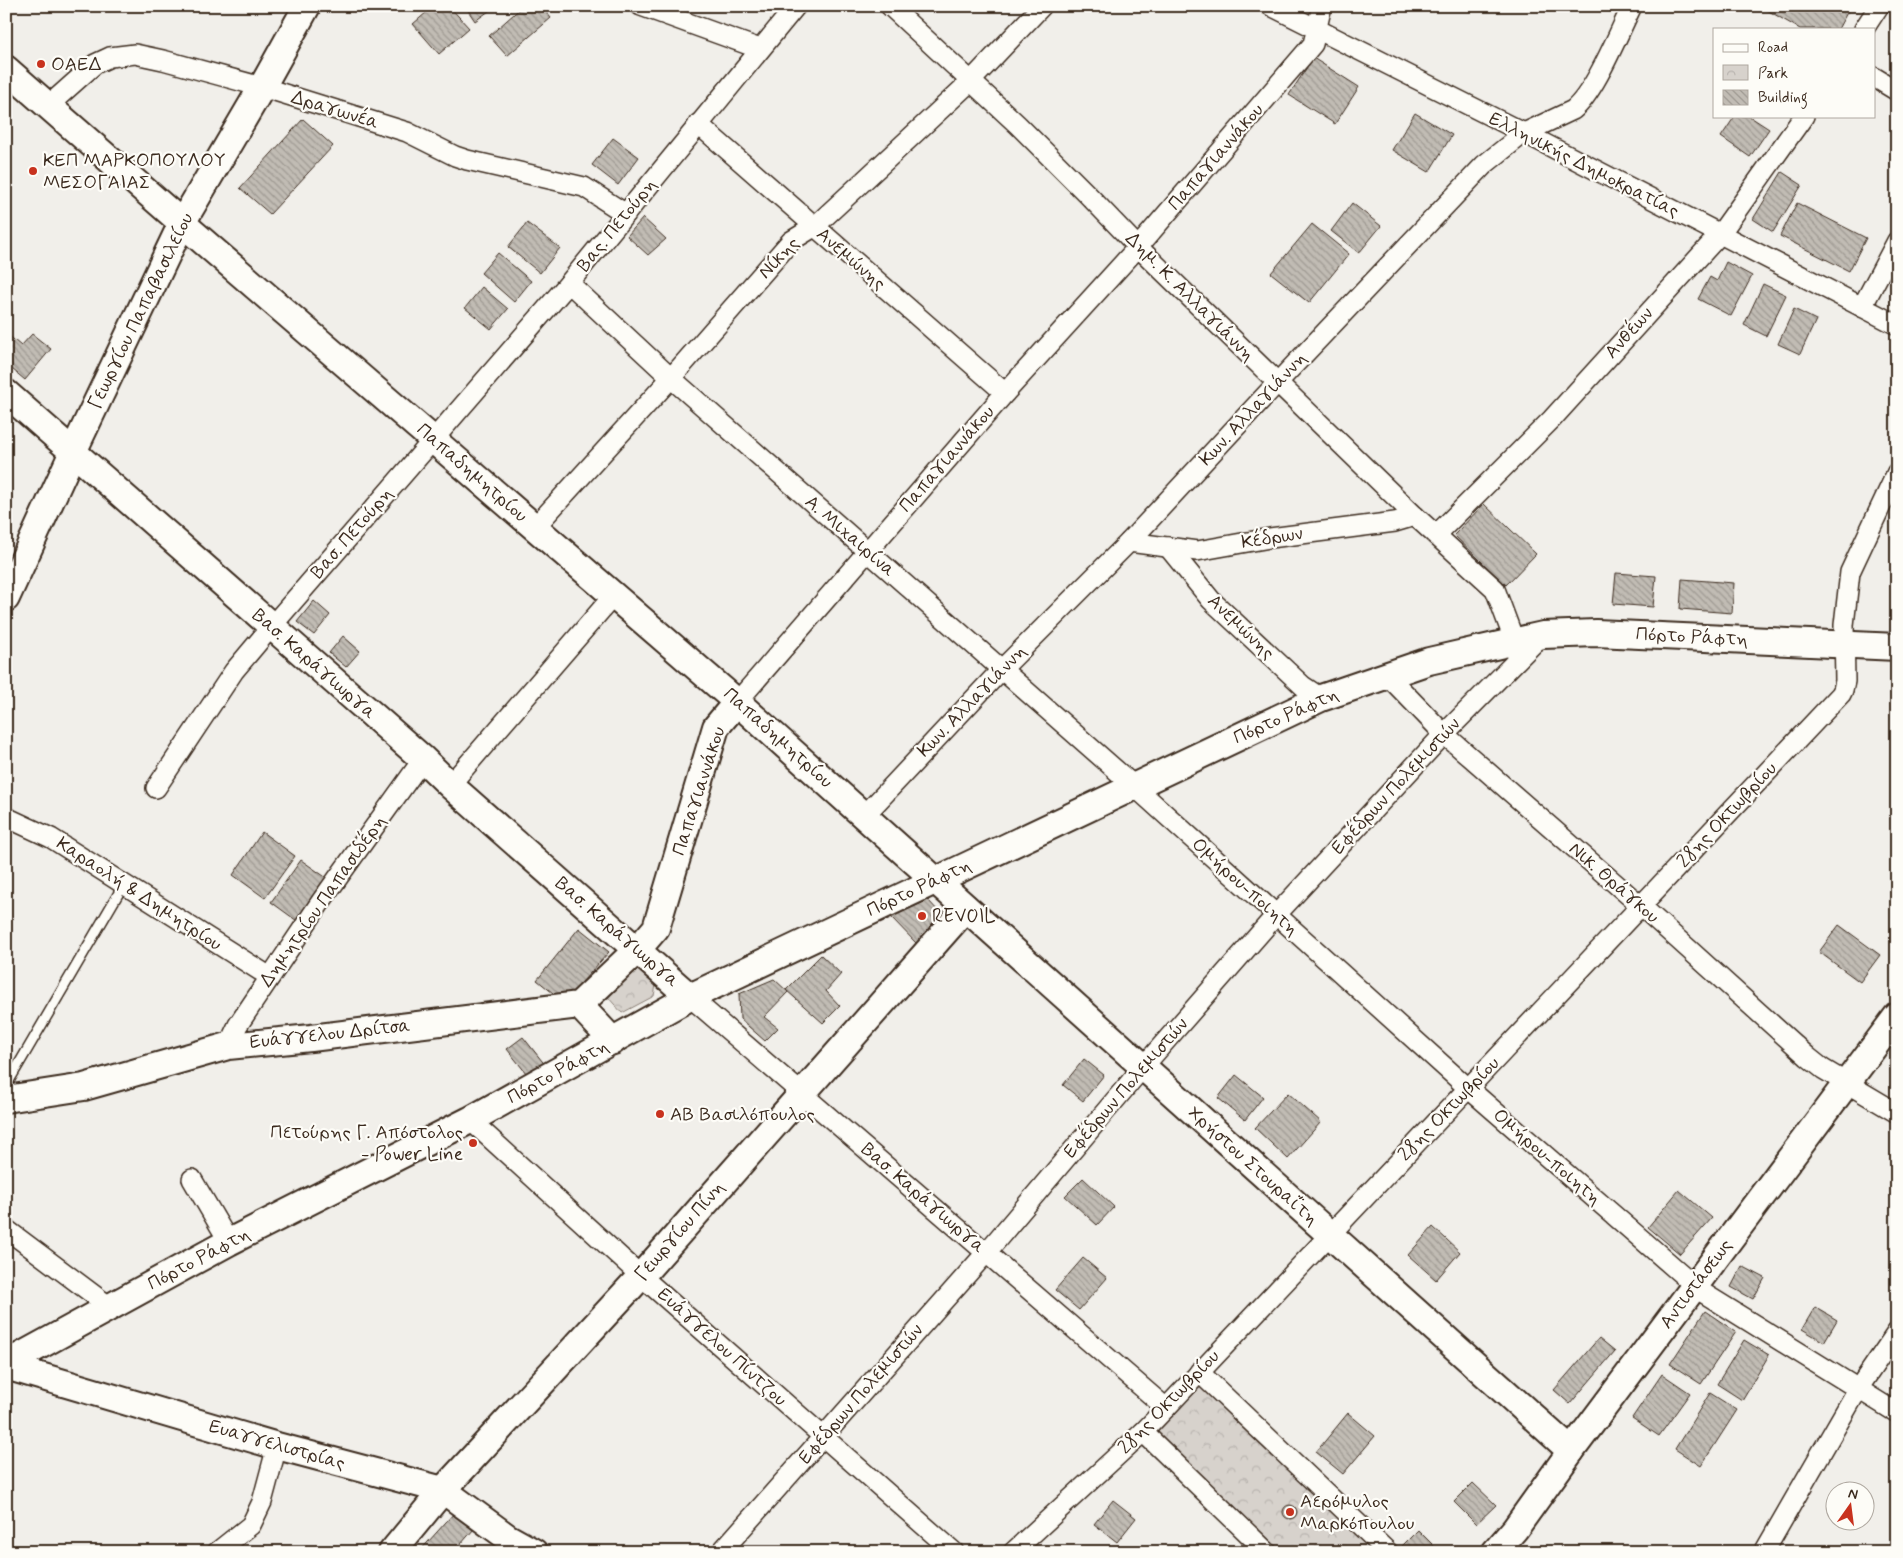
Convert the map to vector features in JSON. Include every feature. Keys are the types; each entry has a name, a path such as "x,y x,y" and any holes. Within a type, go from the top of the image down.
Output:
{"street":[{"name":"Γεωργίου Παπαβασιλείου","path":"6,598 182,223 307,6"},
{"path":"641,6 760,49"},
{"name":"Βας. Πετούρη","path":"433,439 569,283 796,6"},
{"name":"Δημ. Κ. Αλλαγιάννη","path":"890,6 971,80 1138,247 1415,516 1495,589 1514,640"},
{"name":"Νίκης","path":"535,527 671,378 791,241 814,227 971,80 1042,6"},
{"name":"Ελληνικής Δημοκρατίας","path":"1271,6 1524,133 1897,325"},
{"name":"Παπαγιαννάκου","path":"637,950 656,928 716,727 867,550 1005,393 1138,247 1313,44 1322,6"},
{"name":"Κων. Αλλαγιάννη","path":"864,816 1002,669 1129,542 1484,165 1524,133 1580,105 1591,88 1632,6"},
{"path":"1865,28 1879,6"},
{"name":"Δραγωνέα","path":"49,105 95,64 110,57 135,54 262,87 407,132 461,158 584,187 626,214"},
{"name":"Παπαδημητρίου","path":"6,69 737,702 935,880"},
{"path":"1876,78 1897,91"},
{"name":"Ανθέων","path":"1436,535 1552,419 1720,234 1803,118"},
{"name":"Ανεμώνης","path":"698,124 1005,393"},
{"path":"1862,307 1897,241"},
{"name":"Α. Μιχαιρίνα","path":"569,283 671,378 1134,786"},
{"name":"Βασ. Καράγιωργα","path":"6,393 423,759 690,997 1166,1408"},
{"name":"Βασ. Πετούρη","path":"156,788 234,671 433,439"},
{"name":"28ης Οκτωβρίου","path":"1013,1552 1143,1432 1841,694 1844,687 1844,625 1850,572 1897,472"},
{"name":"Κέδρων","path":"1129,542 1197,551 1270,538 1395,522 1415,516"},
{"name":"Ανεμώνης","path":"1168,547 1211,600 1303,686 1321,698"},
{"path":"450,785 614,596"},
{"name":"Πόρτο Ράφτη","path":"9,1369 110,1307 229,1242 470,1120 690,997 1321,698 1428,661 1542,635 1596,633 1897,647"},
{"name":"Εφέδρων Πολεμιστών","path":"721,1552 986,1253 1143,1067 1276,915 1444,734 1542,635"},
{"name":"Νικ. Θράγκου","path":"1387,675 1444,734 1641,906 1808,1057 1897,1113"},
{"name":"Δημητρίου Παπασιδέρη","path":"228,1046 238,1025 322,900 423,759"},
{"name":"Ομήρου-ποιητη","path":"1134,786 1468,1088 1694,1286 1897,1412"},
{"name":"Καραολή & Δημητρίου","path":"6,817 52,838 270,978"},
{"name":"Χρήστου Στουραΐτη","path":"935,880 1571,1451"},
{"name":"Γεωργίου Πίνη","path":"392,1552 443,1490 641,1276 966,908"},
{"path":"614,1041 580,1005 637,950"},
{"name":"Ευάγγελου Δρίτσα","path":"6,1098 84,1087 228,1046 311,1038 580,1005"},
{"name":"Αντιστάσεως","path":"1495,1552 1515,1528 1897,1016"},
{"name":"Ευάγγελου Πίντζου","path":"470,1120 641,1276 954,1552"},
{"path":"192,1179 229,1242"},
{"path":"6,1229 110,1307"},
{"path":"1764,1552 1858,1389 1897,1332"},
{"name":"Ευαγγελιστρίας","path":"9,1369 277,1446 443,1490 507,1537 534,1552"},
{"path":"1199,1372 1388,1552"},
{"path":"1143,1432 1266,1552"},
{"path":"217,1552 251,1525 262,1502 277,1446"}],"lane":[{"path":"6,1086 124,884"}],"green space":[{"path":"639,963 657,979 654,996 622,1013 607,996"},
{"path":"1203,1384 1379,1552 1275,1552 1155,1435"}],"building":[{"path":"434,6 449,6 469,28 439,54 413,24"},
{"path":"465,6 496,6 475,21"},
{"path":"523,6 541,6 551,18 507,56 489,36"},
{"path":"1760,6 1844,6 1849,9 1839,28 1798,28"},
{"path":"1313,58 1359,87 1335,124 1289,95"},
{"path":"1415,113 1452,135 1429,172 1392,150"},
{"path":"1734,118 1752,118 1769,129 1750,157 1721,137"},
{"path":"303,119 333,146 270,214 240,188"},
{"path":"613,138 639,157 618,185 592,165"},
{"path":"1782,172 1802,185 1773,232 1753,219"},
{"path":"1352,203 1381,226 1359,253 1331,231"},
{"path":"1797,203 1866,238 1849,271 1780,236"},
{"path":"643,218 666,239 648,255 627,236"},
{"path":"527,223 560,248 540,273 508,247"},
{"path":"1312,224 1349,254 1309,303 1271,273"},
{"path":"498,253 531,281 514,302 481,273"},
{"path":"1726,262 1752,276 1731,316 1698,299 1710,277 1717,281"},
{"path":"1763,284 1786,295 1766,336 1744,325"},
{"path":"482,287 508,309 491,329 465,308"},
{"path":"1794,309 1816,320 1800,354 1778,344"},
{"path":"6,333 21,346 32,334 51,349 25,380 6,364"},
{"path":"1484,504 1536,554 1506,585 1454,535"},
{"path":"1616,573 1656,576 1653,607 1613,604"},
{"path":"1682,579 1734,583 1732,613 1680,609"},
{"path":"314,601 330,615 314,635 297,622"},
{"path":"343,636 360,651 346,667 329,653"},
{"path":"262,832 295,856 265,898 233,875"},
{"path":"301,860 334,883 304,926 271,902"},
{"path":"928,900 940,913 917,944 891,917"},
{"path":"1839,925 1880,955 1860,982 1819,952"},
{"path":"579,928 609,952 564,1002 537,980"},
{"path":"821,955 841,974 826,991 840,1006 823,1023 786,990"},
{"path":"774,979 788,992 764,1017 778,1028 765,1041 740,1019 739,994"},
{"path":"523,1037 546,1066 530,1078 507,1049"},
{"path":"1084,1059 1104,1075 1083,1101 1063,1085"},
{"path":"1236,1075 1263,1097 1245,1120 1218,1098"},
{"path":"1288,1093 1321,1122 1288,1159 1255,1128"},
{"path":"1083,1178 1114,1207 1097,1225 1065,1196"},
{"path":"1679,1190 1712,1218 1680,1254 1648,1227"},
{"path":"1433,1227 1460,1252 1436,1280 1408,1255"},
{"path":"1083,1258 1107,1278 1079,1310 1055,1290"},
{"path":"1742,1266 1765,1278 1753,1299 1731,1287"},
{"path":"1815,1307 1837,1320 1824,1342 1802,1329"},
{"path":"1705,1311 1736,1332 1701,1384 1670,1364"},
{"path":"1599,1338 1615,1351 1570,1404 1554,1390"},
{"path":"1744,1340 1769,1355 1742,1400 1717,1384"},
{"path":"1662,1374 1690,1393 1659,1436 1632,1418"},
{"path":"1710,1393 1737,1410 1701,1466 1675,1449"},
{"path":"1348,1413 1375,1436 1343,1474 1316,1452"},
{"path":"1473,1483 1496,1505 1476,1524 1454,1502"},
{"path":"1113,1500 1136,1518 1117,1542 1094,1524"},
{"name":"Αερόμυλος Μαρκόπουλου","path":"1290,1505 1295,1507 1297,1512 1295,1517 1290,1519 1285,1517 1283,1512 1285,1507"},
{"path":"455,1512 474,1529 454,1552 419,1552"},
{"path":"1418,1530 1440,1552 1400,1552 1398,1550"}],"place":[{"name":"ΟΑΕΔ","path":"41,64"},
{"name":"ΚΕΠ ΜΑΡΚΟΠΟΥΛΟΥ ΜΕΣΟΓΑΙΑΣ","path":"33,171"},
{"name":"REVOIL","path":"922,916"},
{"name":"ΑΒ Βασιλόπουλος","path":"660,1114"},
{"name":"Πετούρης Γ. Απόστολος - Power Line","path":"473,1143"},
{"name":"Αερόμυλος Μαρκόπουλου","path":"1290,1512"}]}
